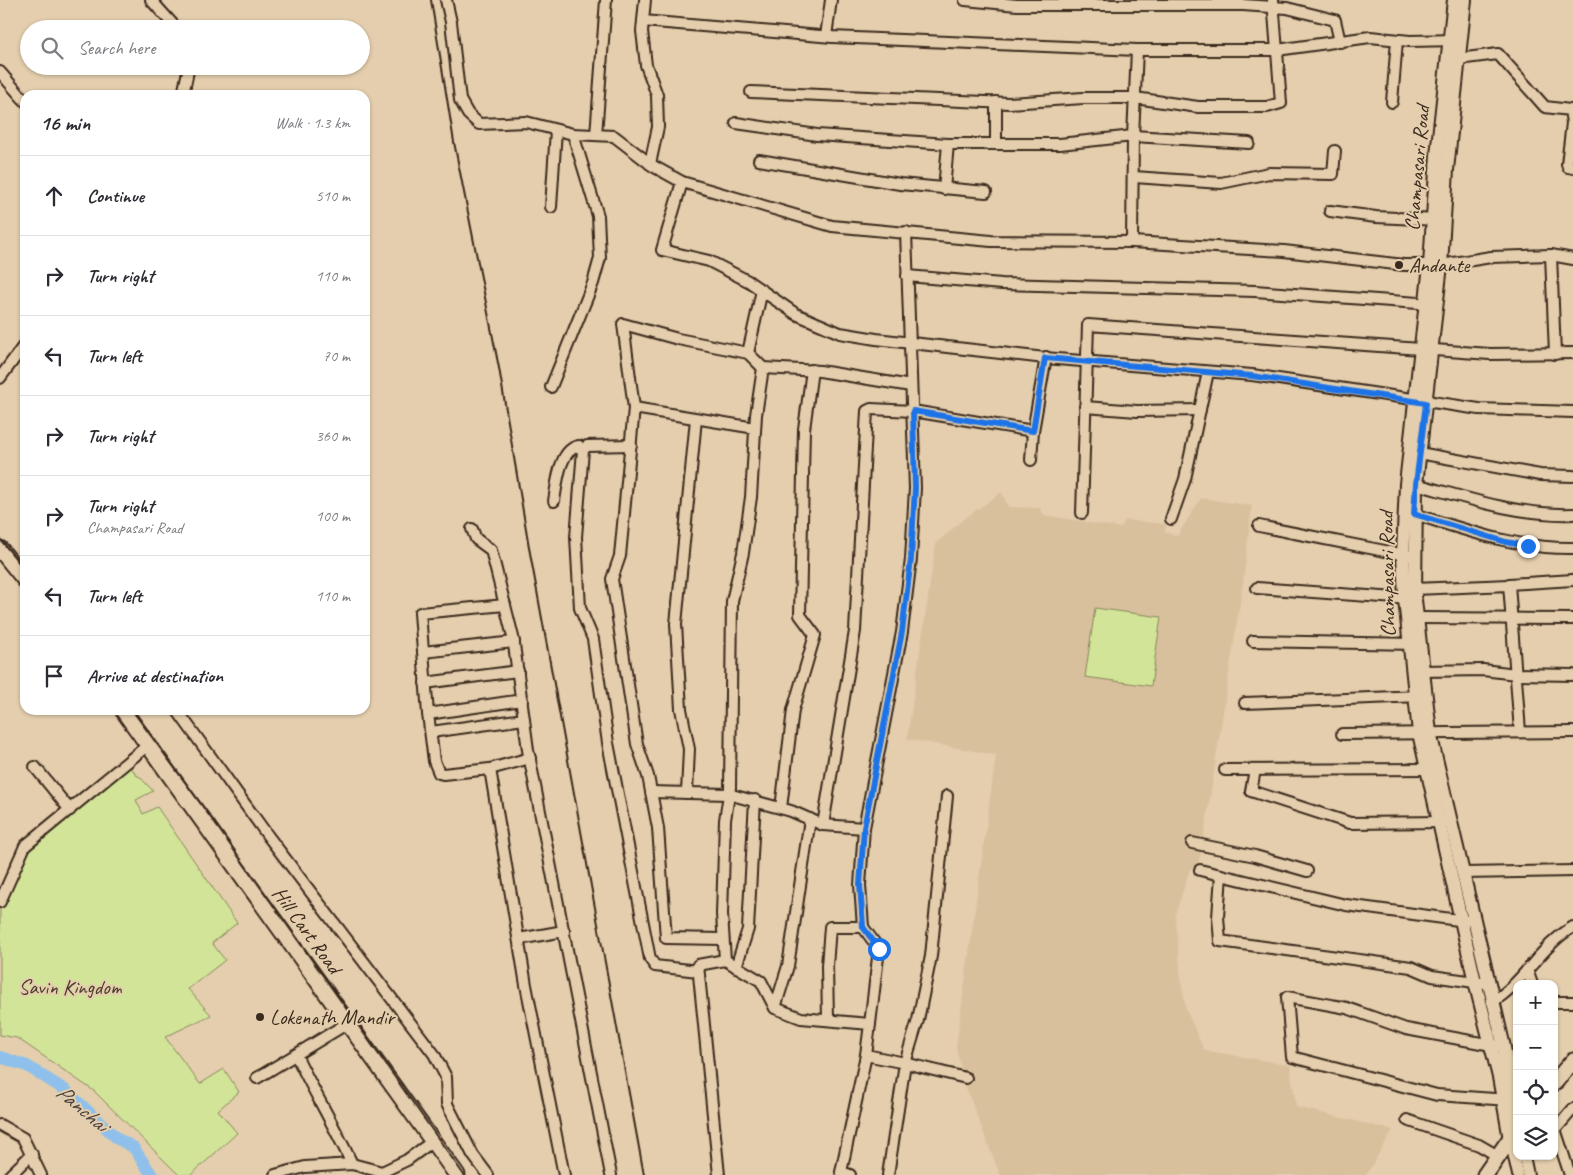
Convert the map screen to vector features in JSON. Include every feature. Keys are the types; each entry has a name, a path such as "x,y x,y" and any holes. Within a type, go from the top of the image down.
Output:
{"highway":[{"path":"0,550 20,574"},
{"name":"Hill Cart Road","path":"127,715 457,1175"},
{"path":"1558,1078 1573,1061"},
{"path":"1485,1175 1513,1135"}],"main road":[{"name":"Champasari Road","path":"1437,219 1458,60 1455,40 1454,0"},
{"name":"Champasari Road","path":"1408,555 1414,514 1421,402 1455,40 1465,0"},
{"name":"Champasari Road","path":"1421,402 1406,484 1408,555 1414,644 1425,733 1427,769 1474,982 1498,1046"},
{"name":"Champasari Road","path":"1412,596 1417,618 1414,644 1422,671 1419,696"},
{"name":"Champasari Road","path":"1425,733 1440,769 1453,822 1492,1002 1513,1129"},
{"name":"Champasari Road","path":"1507,1100 1514,1115"}],"street":[{"path":"151,0 168,20"},
{"path":"446,0 451,22 460,100 468,114 478,124 526,122 573,134 614,136 650,164 682,182 772,210 832,226 991,241 1132,242 1284,252 1404,265 1435,265 1491,257 1551,255 1573,259"},
{"path":"596,136 606,0"},
{"path":"645,0 643,21 646,64 657,95 658,127 650,164"},
{"path":"826,36 831,0"},
{"path":"965,0 1017,5 1273,4 1335,20 1340,42"},
{"path":"750,92 996,102 1135,98 1198,107 1267,107 1281,104 1273,4"},
{"path":"643,21 826,36 1137,50 1277,50 1370,37 1397,40 1455,40"},
{"path":"1392,102 1397,40"},
{"path":"1132,242 1133,136 1137,50"},
{"path":"1458,60 1498,54 1545,107 1570,110 1572,123 1567,164 1568,168 1573,168"},
{"path":"0,72 20,95"},
{"path":"184,90 186,75"},
{"path":"996,102 996,144"},
{"path":"736,123 817,135 948,144 1060,144 1133,136 1249,143"},
{"path":"551,207 556,130"},
{"path":"551,387 593,283 600,258 598,216 573,134"},
{"path":"944,189 948,144"},
{"path":"1134,177 1221,183 1269,173 1333,174 1335,151"},
{"path":"759,160 900,184 986,192"},
{"path":"682,182 662,250 709,261 762,290 796,314 840,333 908,344 1252,376 1421,402 1508,412 1573,412"},
{"path":"1330,211 1376,217 1437,219"},
{"path":"850,1175 841,1172 866,1055 879,949 863,927 860,885 864,828 902,632 910,568 915,488 913,411 908,344 906,232"},
{"path":"1551,255 1555,354"},
{"path":"907,276 1002,284 1255,291 1431,304"},
{"path":"748,353 762,290"},
{"path":"722,939 666,938 658,828 651,792 637,744 612,579 620,556 634,408 623,324 678,339 748,353 763,368 812,370 911,386"},
{"path":"1082,513 1085,407 1089,362 1088,325 1490,354 1573,353"},
{"path":"0,378 20,351"},
{"path":"1031,460 1033,431 1045,358"},
{"path":"725,960 722,939 725,820 728,794 732,601 743,553 751,498 755,428 763,368"},
{"path":"781,808 793,710 815,635 800,615 804,429 812,370"},
{"path":"1171,519 1185,478 1208,372"},
{"path":"1085,407 1137,410 1200,410"},
{"path":"634,408 755,428"},
{"path":"823,825 855,631 867,411 871,409 913,411 1033,431"},
{"path":"687,793 689,749 682,709 676,624 696,419"},
{"path":"631,445 586,446 583,450 576,537 580,608 593,639 608,743 650,959 655,966 662,968 698,970"},
{"path":"554,501 566,453 575,446 579,446 583,450"},
{"path":"1419,453 1540,475 1573,476"},
{"path":"1416,484 1502,508 1545,515 1573,514"},
{"path":"1414,514 1506,542 1551,549 1573,548"},
{"path":"1259,526 1408,555"},
{"path":"472,529 476,539 492,550 514,642 530,758 611,1175"},
{"path":"1257,588 1412,596 1509,586 1511,583 1573,580"},
{"path":"1509,586 1520,732"},
{"path":"505,605 420,613 425,684 434,761 439,772 443,774 490,768 530,758"},
{"path":"1417,618 1573,619"},
{"path":"1253,641 1414,644"},
{"path":"423,652 514,642"},
{"path":"1422,671 1483,670 1516,674 1573,675"},
{"path":"425,684 518,671"},
{"path":"1245,703 1419,696"},
{"path":"428,714 522,700"},
{"path":"181,715 268,836 434,1054 446,1077 447,1104 473,1155 488,1175"},
{"path":"430,732 524,719"},
{"path":"1342,734 1573,732"},
{"path":"1,897 25,846 148,745"},
{"path":"35,768 70,810"},
{"path":"490,768 519,939 564,1175"},
{"path":"1226,770 1440,769"},
{"path":"1255,770 1251,792 1350,823 1453,822"},
{"path":"651,792 728,794 781,808 823,825 864,828"},
{"path":"888,1175 905,1063 918,1020 931,956 947,796"},
{"path":"736,967 748,929 755,800"},
{"path":"775,1008 788,966 810,819"},
{"path":"1192,843 1255,856 1307,870"},
{"path":"1200,870 1346,905 1474,922"},
{"path":"1464,873 1573,871"},
{"path":"1221,875 1218,917 1220,941 1411,967 1432,976 1488,984"},
{"path":"828,1019 827,966 830,926 863,927"},
{"path":"1492,1002 1507,993 1554,940 1573,927"},
{"path":"519,939 564,931"},
{"path":"719,1175 698,965 725,960 761,981 775,1008 801,1018 870,1024"},
{"path":"1527,970 1531,980"},
{"path":"1498,1046 1406,1029 1346,1008 1287,997 1292,1057 1437,1095 1507,1100"},
{"path":"1558,1002 1573,1002"},
{"path":"257,1078 348,1023"},
{"path":"296,1055 314,1093 332,1121 352,1164"},
{"path":"866,1055 966,1078"},
{"path":"1558,1126 1572,1112"},
{"path":"1407,1120 1479,1145 1498,1156"},
{"path":"0,1125 23,1138 41,1175"},
{"path":"1558,1138 1570,1175"},
{"path":"280,1174 352,1164 382,1172 407,1160 433,1141"},
{"path":"10,1175 32,1154"},
{"path":"1517,1160 1518,1175"},
{"path":"1525,1160 1528,1175"}],"shaded area":[{"path":"1002,492 1008,507 1040,508 1044,515 1121,528 1125,520 1166,524 1165,532 1177,536 1201,498 1252,506 1243,583 1203,843 1197,870 1190,869 1175,915 1186,1009 1204,1050 1290,1065 1296,1107 1393,1130 1366,1175 1000,1175 965,1085 956,1047 996,755 907,739 936,543 965,518"}],"green space":[{"path":"1095,608 1161,617 1151,686 1085,677"},
{"name":"Savin Kingdom","path":"129,765 137,776 153,791 136,800 143,814 157,807 237,923 212,943 225,960 188,989 211,1015 165,1037 200,1084 224,1069 239,1092 218,1110 237,1133 191,1175 179,1175 94,1091 17,1038 0,1035 0,908 26,848"}],"waterway":[{"name":"Panchai","path":"0,1057 27,1066 65,1090 118,1139 133,1147 152,1175"}],"railway":[{"path":"431,0 454,142 499,368 530,553 644,1175"},
{"path":"0,539 20,564"},
{"path":"136,715 213,820 464,1175"}],"place":[{"name":"Andante","path":"1399,265"},
{"name":"Lokenath Mandir","path":"260,1017"}],"route":[{"path":"879,949 863,927 860,885 864,828 902,632 911,559 915,488 913,411 1033,431 1045,358 1252,376 1426,403 1419,453 1414,514 1506,542 1528,546"}]}
